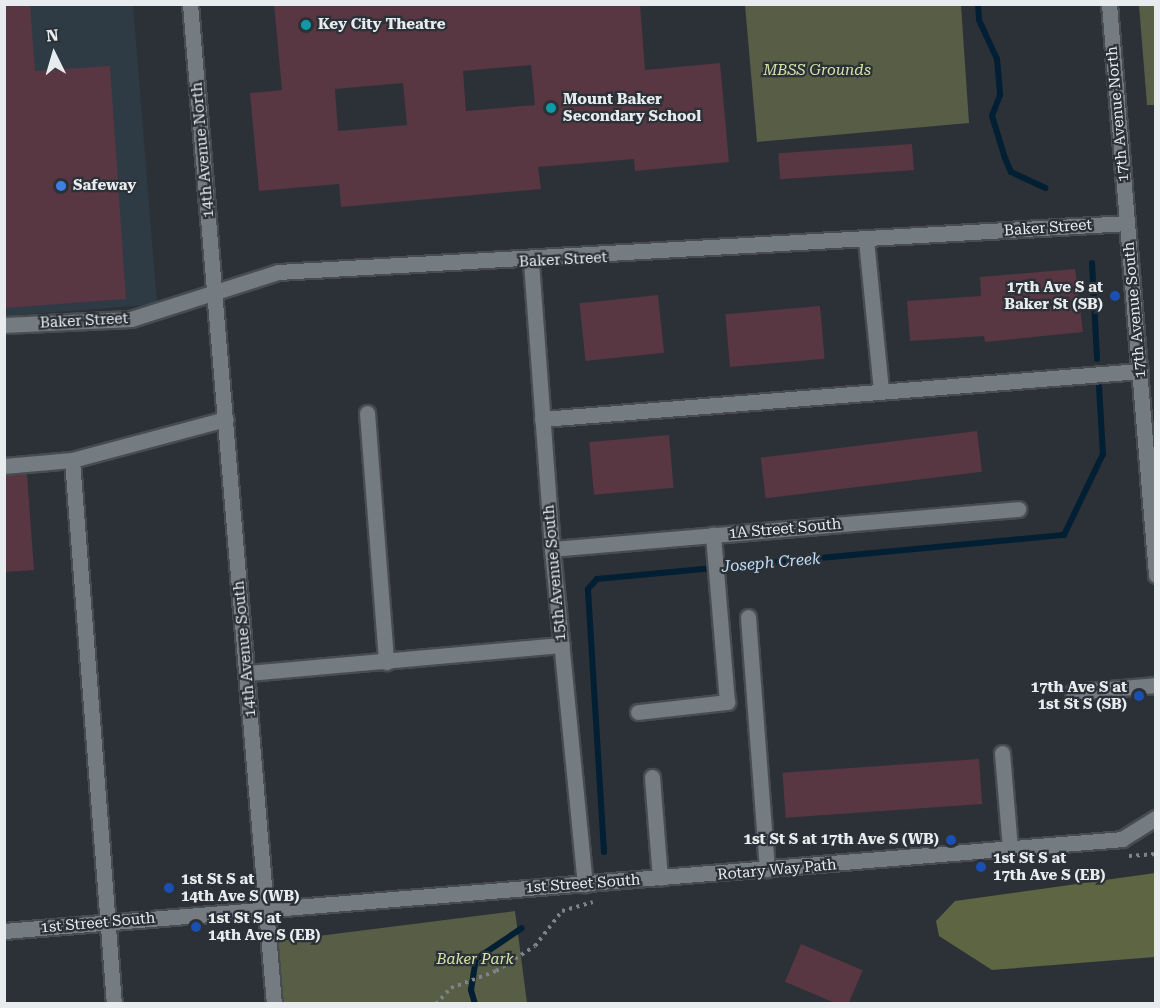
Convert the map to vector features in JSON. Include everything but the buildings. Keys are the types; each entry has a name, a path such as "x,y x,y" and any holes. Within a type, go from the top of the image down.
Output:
{"street":[{"name":"14th Avenue North","path":"190,4 216,296"},
{"name":"17th Avenue North","path":"1109,4 1127,223"},
{"name":"Baker Street","path":"4,325 131,319 216,296 278,272 531,262 1127,223"},
{"name":"17th Avenue South","path":"1127,223 1155,575"},
{"path":"867,240 882,391"},
{"name":"15th Avenue South","path":"531,262 552,549 585,884"},
{"name":"14th Avenue South","path":"216,296 274,1004"},
{"path":"542,418 1140,371"},
{"path":"367,413 386,662"},
{"path":"4,466 72,460 226,419"},
{"path":"72,460 114,1004"},
{"name":"1A Street South","path":"552,549 1018,509"},
{"path":"638,712 727,702 713,535"},
{"path":"748,617 767,869"},
{"path":"247,674 562,645"},
{"path":"1073,692 1155,685"},
{"path":"1002,753 1010,849"},
{"path":"652,777 660,878"},
{"name":"1st Street South","path":"4,931 266,907 585,884 1122,839 1155,818"}],"path":[{"path":"1120,857 1155,854"},
{"path":"436,1004 451,988 496,971 535,946 562,911 605,898"}],"shaded area":[{"name":"Safeway","path":"5,5 133,5 157,304 5,316"}],"green space":[{"name":"MBSS Grounds","path":"745,5 961,5 969,123 757,142"},
{"path":"1139,5 1155,5 1155,105 1147,105"},
{"path":"1155,873 1155,957 992,970 939,936 936,921 955,901"},
{"name":"Baker Park","path":"515,911 527,1003 270,1003 263,943"}],"waterway":[{"name":"Joseph Creek","path":"978,4 979,20 997,59 1000,95 992,116 1005,158 1011,172 1046,188"},
{"name":"Joseph Creek","path":"1092,263 1097,359"},
{"name":"Joseph Creek","path":"604,852 588,589 597,579 1064,535 1103,454 1099,387"},
{"name":"Joseph Creek","path":"475,1004 471,990 476,959 522,928"}],"place":[{"name":"Key City Theatre","path":"306,25"},
{"name":"Mount Baker Secondary School","path":"551,108"},
{"name":"Safeway","path":"61,186"},
{"name":"17th Ave S at Baker St (SB)","path":"1115,296"},
{"name":"17th Ave S at 1st St S (SB)","path":"1139,696"},
{"name":"1st St S at 17th Ave S (WB)","path":"951,840"},
{"name":"1st St S at 17th Ave S (EB)","path":"981,867"},
{"name":"1st St S at 14th Ave S (WB)","path":"169,888"},
{"name":"1st St S at 14th Ave S (EB)","path":"196,927"}]}
